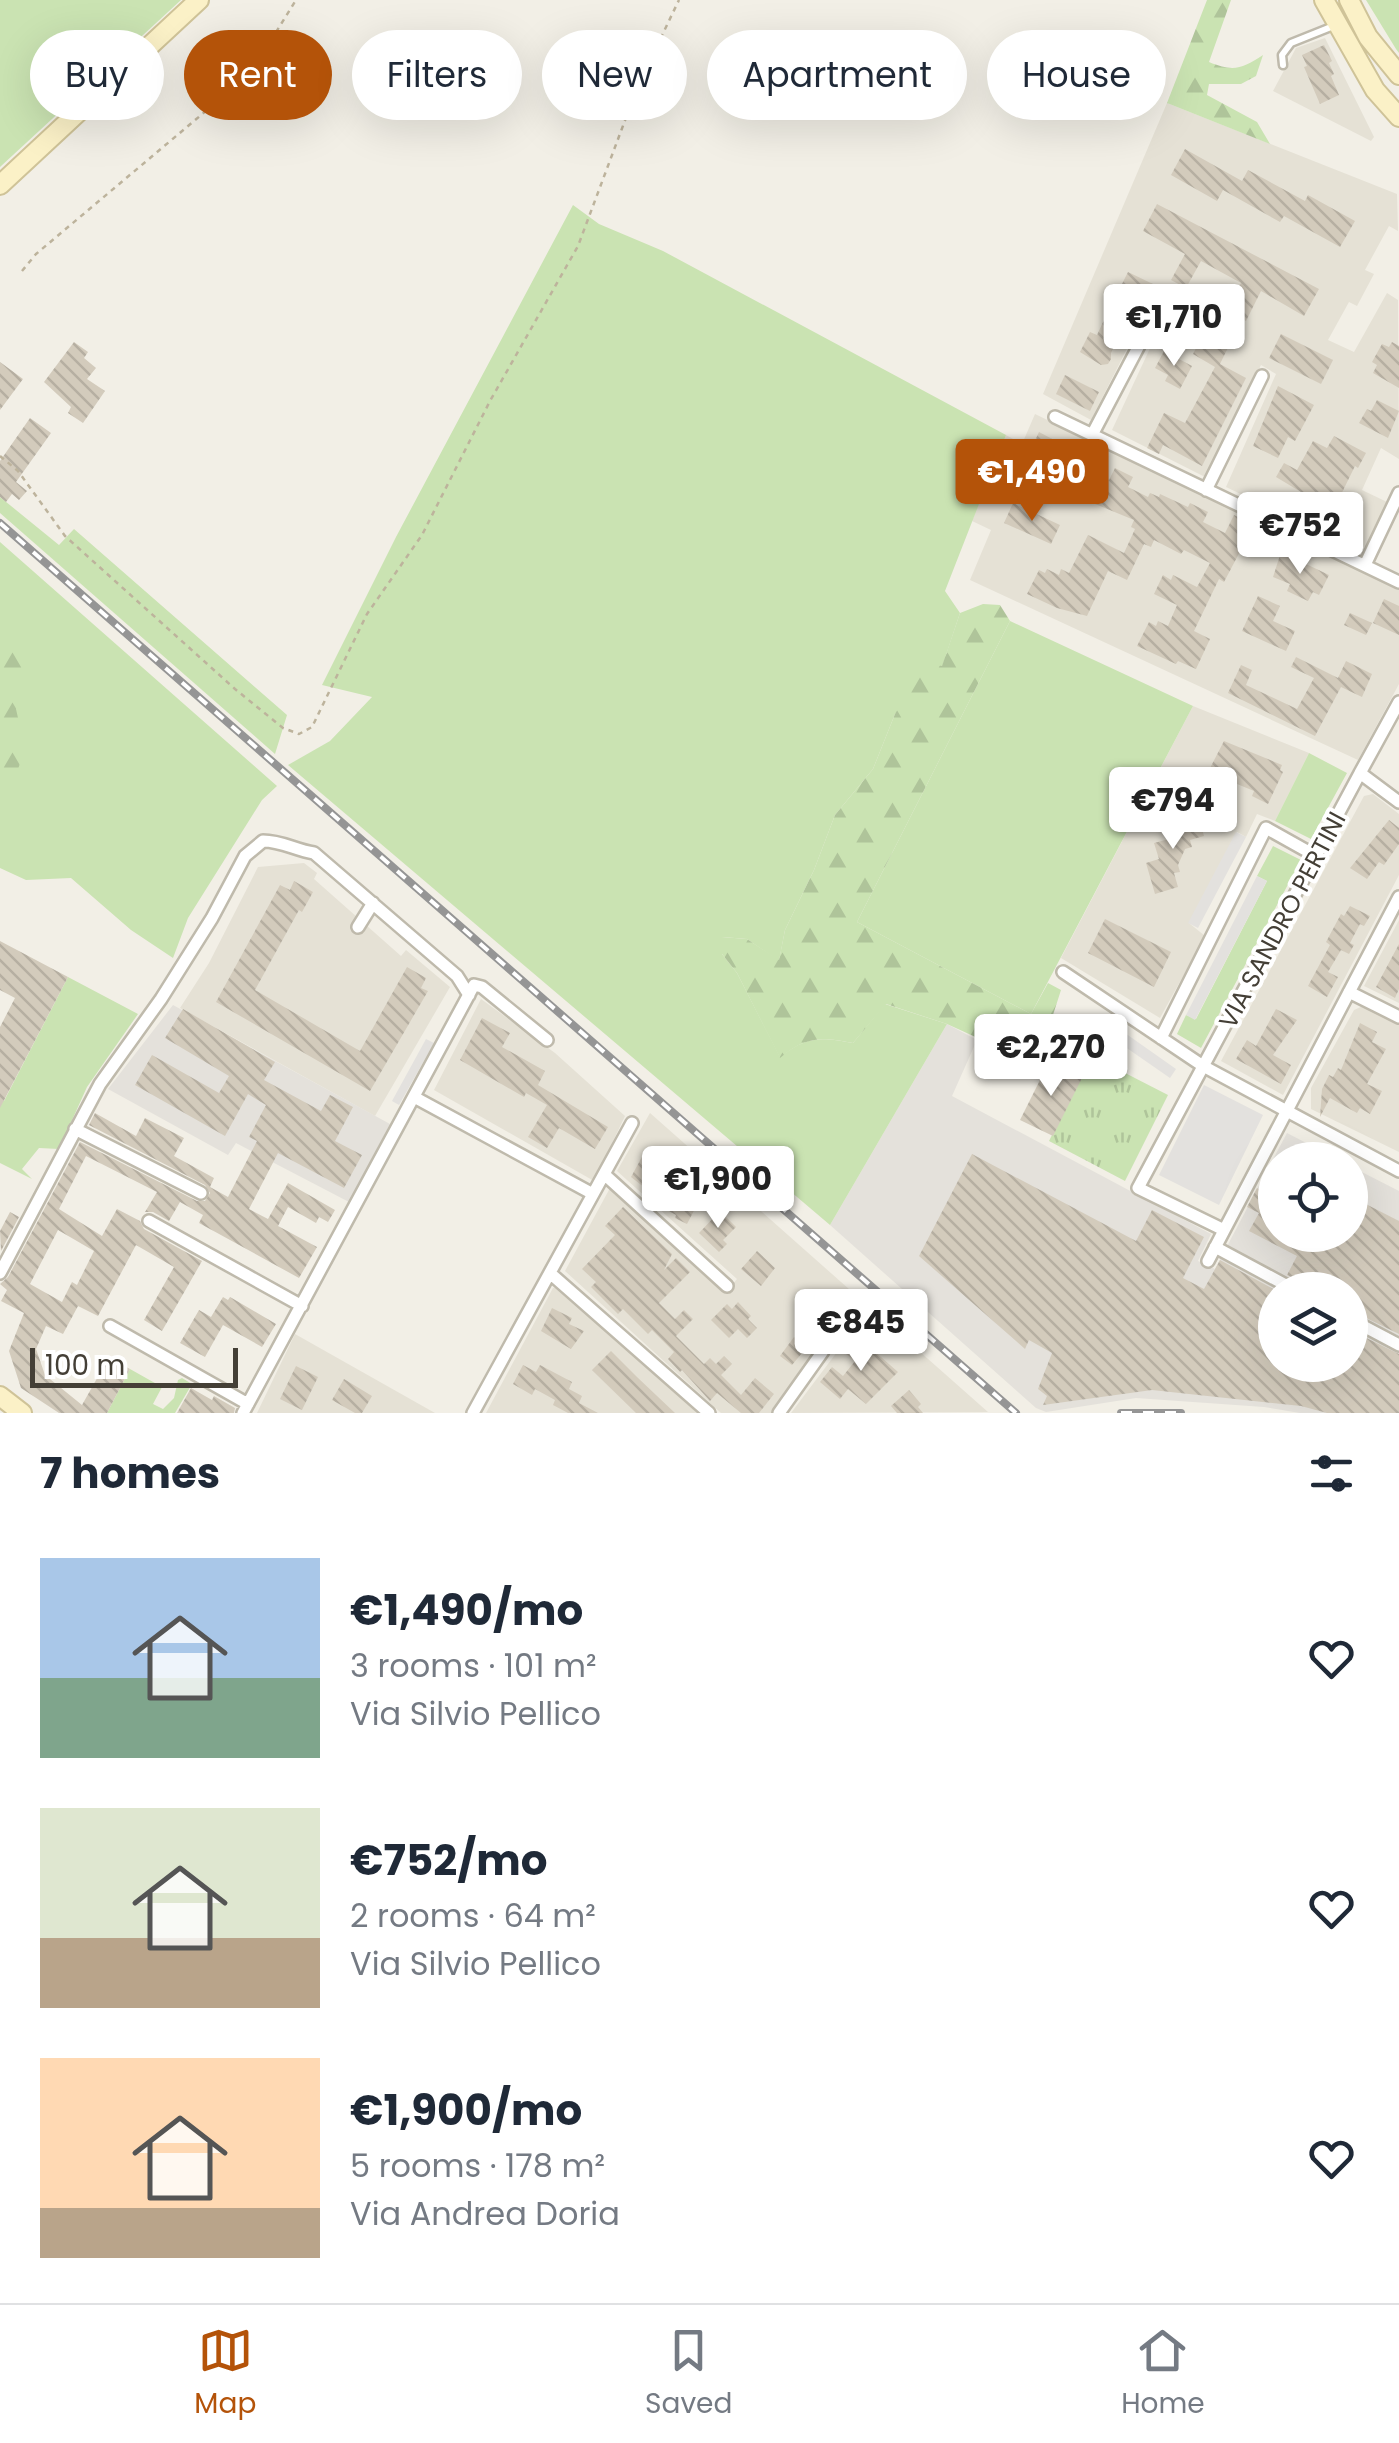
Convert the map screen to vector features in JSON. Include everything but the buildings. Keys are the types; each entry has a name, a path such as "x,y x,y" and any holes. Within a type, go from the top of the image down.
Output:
{"main road":[{"path":"0,185 198,0"},
{"path":"1324,0 1375,90 1399,117"},
{"path":"1349,0 1368,36 1399,76"},
{"path":"1399,109 1399,117"},
{"path":"0,1396 22,1413"}],"street":[{"path":"1092,435 1144,336"},
{"path":"1206,490 1262,376"},
{"path":"1054,417 1399,582"},
{"path":"1364,566 1399,493"},
{"name":"VIA SANDRO PERTINI","path":"1224,1230 1138,1188 1399,702"},
{"path":"1360,773 1399,802"},
{"path":"1161,1038 1266,828 1316,856"},
{"path":"0,1273 100,1084 161,999 246,856 263,841 278,841 294,850 314,854 457,976 469,995"},
{"path":"1208,1261 1399,897"},
{"path":"358,927 373,904"},
{"path":"1063,972 1203,1066 1399,1170"},
{"path":"110,1326 246,1408 474,985 547,1040"},
{"path":"1350,992 1399,1016"},
{"path":"414,1097 593,1194"},
{"path":"472,1413 632,1123"},
{"path":"75,1129 200,1194"},
{"path":"604,1174 727,1286"},
{"path":"149,1221 302,1306"},
{"path":"1215,1248 1261,1272"},
{"path":"550,1274 710,1413"},
{"path":"1368,1329 1399,1345"},
{"path":"779,1413 824,1350"}],"lane":[{"path":"1284,65 1282,55 1291,43 1336,26"}],"path":[{"path":"22,271 36,254 212,105 268,45 296,0"},
{"path":"0,456 18,471 65,536 235,689 282,728 299,734 312,726 367,614 422,534 490,401 578,246 639,83 679,0"}],"shaded area":[{"path":"1325,38 1374,137 1371,141 1273,91 1296,48"},
{"path":"1166,105 1397,194 1398,231 1389,226 1365,270 1374,274 1357,306 1349,302 1328,340 1354,352 1387,293 1398,300 1399,459 1381,448 1362,490 1387,502 1368,546 1355,549 1226,487 1276,374 1261,365 1205,477 1112,430 1158,331 1141,321 1091,420 1043,394 1160,120 1166,120"},
{"path":"1035,414 1399,590 1399,684 1358,760 970,580 991,530 972,521 1006,435 1022,444"},
{"path":"1193,706 1309,753 1275,821 1257,814 1246,837 1237,832 1189,923 1205,936 1160,1018 1061,958"},
{"path":"1373,794 1399,814 1399,875 1283,1095 1221,1061 1364,796"},
{"path":"1236,832 1246,837 1198,928 1188,923"},
{"path":"304,863 317,873 314,879 401,956 406,950 450,987 375,1116 180,1008 209,963 258,867"},
{"path":"1257,876 1267,881 1195,1020 1186,1015"},
{"path":"1399,920 1399,1003 1364,986"},
{"path":"481,999 555,1053 625,1116 594,1181 434,1090"},
{"path":"173,1005 390,1124 349,1202 236,1143 228,1155 108,1089"},
{"path":"1363,1006 1399,1025 1399,1152 1311,1109 1311,1088 1354,1010"},
{"path":"947,1024 977,1040 952,1096 1211,1234 1198,1261 1215,1269 1258,1188 1258,1252 1368,1252 1368,1175 1399,1191 1399,1413 1300,1413 1136,1398 1046,1412 1036,1408 830,1225"},
{"path":"1115,1026 1176,1069 1170,1078 1108,1035"},
{"path":"426,1039 434,1043 399,1105 392,1101"},
{"path":"1204,1085 1263,1115 1219,1205 1159,1175"},
{"path":"650,1113 988,1412 791,1413 837,1352 824,1342 772,1413 721,1413 565,1271 610,1188 725,1293 737,1279 617,1171"},
{"path":"1287,1133 1304,1142 1282,1142"},
{"path":"558,1287 697,1413 486,1413 553,1288"},
{"path":"295,1334 435,1413 257,1413"}],"green space":[{"path":"0,0 181,0 148,30 30,30 30,120 51,120 0,167"},
{"path":"1207,0 1231,0 1209,62 1237,68 1263,55 1256,76 1241,84 1209,84 1207,95 1257,122 1270,144 1167,103"},
{"path":"1366,0 1399,0 1399,53 1396,49"},
{"path":"573,205 599,224 663,251 1006,435 945,591 960,613 942,667 895,714 873,769 835,815 785,930 779,961 747,939 722,937 722,954 737,973 780,1057 814,1040 853,1043 885,1004 947,1024 830,1225 288,765 330,741 372,697 322,685 396,537"},
{"path":"0,497 59,545 74,529 287,715 275,754 0,513"},
{"path":"0,542 277,786 262,800 188,918 173,958 131,930 71,878 26,880 0,868"},
{"path":"983,604 1000,605 1010,621 857,922 1031,1014 1048,983 1061,990 1052,1018 1031,1047 1004,1050 947,1024 886,1004 853,1043 814,1040 780,1058 737,973 722,954 722,937 747,939 779,960 785,930 835,815 873,769 895,714 926,663 942,666 960,613"},
{"path":"1010,621 1193,706 1031,1014 857,922"},
{"path":"0,623 33,655 16,709 25,749 9,795 0,795"},
{"path":"1309,753 1347,773 1311,839 1275,821"},
{"path":"1273,846 1301,860 1201,1048 1177,1034 1186,1015 1196,1019 1267,881 1257,876"},
{"path":"68,977 138,1014 87,1087 59,1149 39,1148 22,1169 32,1179 0,1163 0,1100 4,1101"},
{"path":"1092,1056 1168,1095 1125,1181 1049,1141"},
{"path":"130,1369 162,1387 153,1404 163,1409 174,1398 178,1380 182,1378 192,1384 175,1413 107,1413"}],"railway":[{"path":"0,523 1016,1413"},
{"path":"1121,1413 1181,1413"}]}
